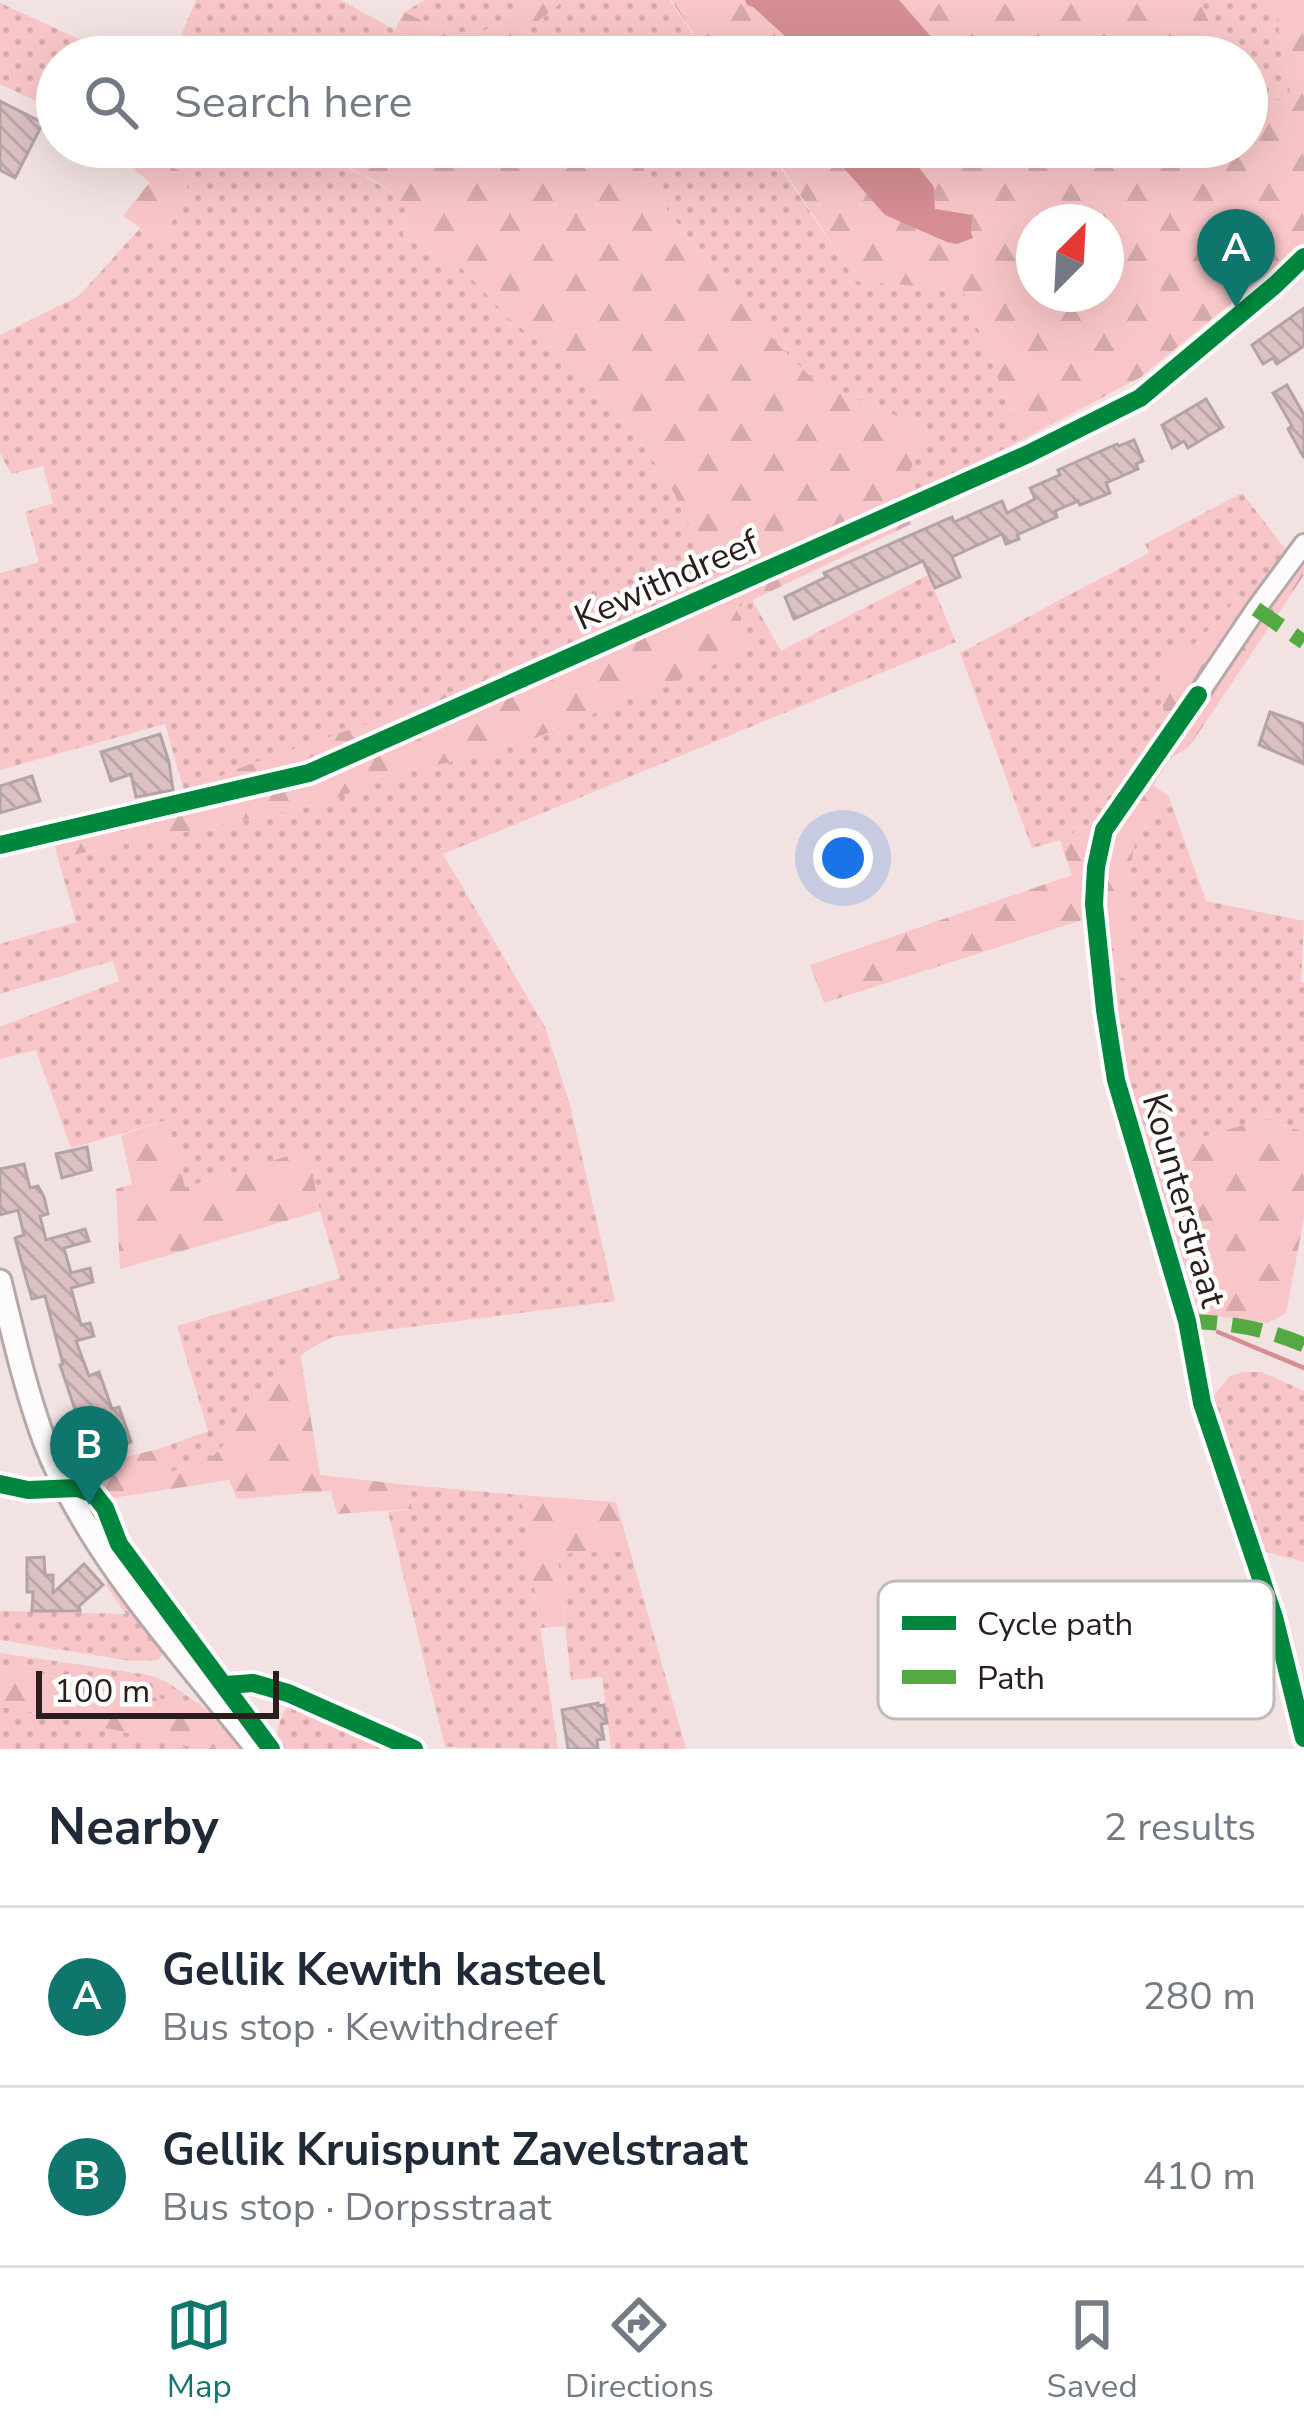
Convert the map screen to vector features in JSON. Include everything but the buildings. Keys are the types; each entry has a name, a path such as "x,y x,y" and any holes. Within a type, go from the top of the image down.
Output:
{"street":[{"name":"Kewithdreef","path":"0,844 309,773 1028,454 1140,398 1304,257"},
{"path":"1198,695 1304,544"},
{"path":"0,1281 39,1425 67,1489 118,1573 256,1749"},
{"path":"1202,1403 1262,1581"},
{"path":"0,1484 28,1490 67,1489"},
{"path":"1274,1617 1304,1738"},
{"path":"211,1691 254,1683 414,1749"}],"green space":[{"path":"196,0 341,0 410,36 181,36"},
{"path":"425,0 530,0 498,24 470,33 441,28 404,12"},
{"path":"530,0 564,0 519,36 412,36 395,30 404,12 441,28 470,33 513,14"},
{"path":"564,0 670,0 694,36 520,36"},
{"path":"671,0 745,0 785,36 695,36"},
{"path":"899,0 1198,0 1216,36 931,36"},
{"path":"1198,0 1274,0 1291,98 1268,102 1268,36 1216,36"},
{"path":"1274,0 1304,0 1304,243 1141,377 1022,440 963,290 856,281 783,168 846,168 941,212 935,209 934,187 919,168 1268,168 1268,102 1291,98"},
{"path":"0,3 72,36 36,36 36,101 0,84"},
{"path":"173,168 347,168 398,196 407,213 403,237 464,270 509,318 577,367 646,450 692,530 733,574 478,682 184,791 165,724 0,770 0,573 39,562 25,512 53,503 43,466 11,474 0,453 0,335 79,296 140,228 161,240 191,177"},
{"path":"174,168 192,177 160,241 123,216 150,182 134,170"},
{"path":"348,168 643,168 669,213 780,347 817,383 925,428 901,499 911,524 736,608 752,649 518,745 413,771 311,806 58,858 48,824 184,791 535,660 732,574 692,530 646,450 577,367 508,318 464,270 403,237 405,209 399,199"},
{"path":"643,168 781,168 856,281 963,290 1022,440 901,499 925,428 817,383 780,347 669,213"},
{"path":"1242,493 1290,555 1256,605 1238,595 1190,649 1159,660 1166,731 1097,820 1060,840 1032,848 960,653 1149,553 1145,544"},
{"path":"1300,562 1304,575 1189,747 1169,759 1153,786 1168,795 1135,842 1125,894 1126,978 1108,978 1104,913 824,1003 810,965 1072,875 1060,840 1097,820 1166,732 1158,660 1190,648 1226,613 1238,594 1269,611"},
{"path":"928,575 956,642 443,854 545,1027 570,1105 615,1301 332,1337 274,1378 214,1456 188,1469 169,1471 162,1448 208,1431 177,1326 340,1278 308,1151 185,1187 168,1120 71,1148 36,1050 0,1059 0,1027 119,981 113,961 0,994 0,944 76,922 58,858 311,806 751,649 735,609 752,600 781,651"},
{"path":"1168,795 1206,901 1304,921 1304,1132 1263,1119 1144,1155 1108,978 1126,978 1125,894 1135,842"},
{"path":"1263,1119 1304,1132 1304,1218 1286,1313 1268,1323 1193,1313 1144,1155"},
{"path":"168,1120 185,1187 308,1150 320,1211 120,1269 116,1189 132,1184 121,1135"},
{"path":"300,1353 320,1475 408,1485 412,1509 337,1514 331,1491 237,1499 229,1480 106,1499 83,1468 162,1448 169,1471 201,1464"},
{"path":"1262,1372 1304,1391 1304,1562 1263,1551 1218,1434 1211,1400 1229,1377"},
{"path":"408,1485 521,1495 558,1749 445,1747 388,1512 412,1509"},
{"path":"521,1495 616,1502 630,1551 557,1554 565,1626 540,1628"},
{"path":"630,1551 686,1749 611,1749 602,1677 571,1680 557,1553"},
{"path":"113,1578 166,1651 158,1660 131,1661 0,1640 0,1611 126,1614 106,1585"},
{"path":"0,1653 149,1675 205,1708 0,1665"},
{"path":"0,1665 205,1708 241,1749 202,1749 0,1707"},
{"path":"296,1699 405,1749 285,1749 277,1742 278,1730"},
{"path":"0,1707 13,1708 202,1749 0,1749"}],"shaded area":[{"path":"745,0 899,0 931,36 785,36"},
{"path":"844,168 919,168 934,187 935,209 972,215 973,238 947,242 885,215"}],"waterway":[{"path":"1218,1332 1304,1368"}],"marked path":[{"path":"1256,609 1304,642"},
{"path":"1187,1321 1247,1327 1304,1345"}],"cycle path":[{"path":"0,845 309,773 1028,454 1140,398 1304,257"},
{"name":"Kounterstraat","path":"1198,695 1104,830 1094,904 1116,1080 1187,1321 1202,1403 1262,1581"},
{"path":"0,1484 28,1490 78,1488 94,1494 119,1544 271,1749"},
{"name":"Kounterstraat","path":"1274,1617 1304,1738"},
{"path":"226,1685 253,1683 288,1693 414,1749"}],"place":[{"name":"Gellik Kewith kasteel","path":"1236,308"},
{"name":"Gellik Kruispunt Zavelstraat","path":"89,1505"}]}
